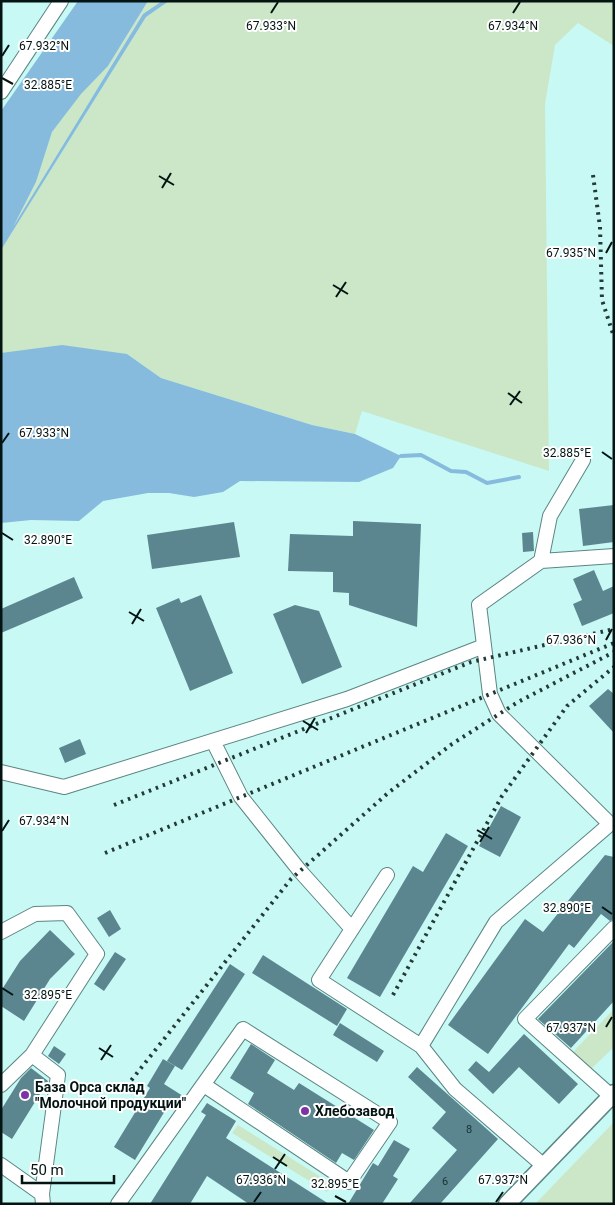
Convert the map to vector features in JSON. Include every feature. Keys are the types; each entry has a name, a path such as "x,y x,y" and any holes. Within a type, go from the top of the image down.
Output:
{"main road":[{"path":"507,1204 613,1095"}],"lane":[{"path":"1,92 61,1"},
{"path":"541,561 550,516 583,460"},
{"path":"421,1046 496,922 612,824 499,714 490,694 479,605 541,561 614,556"},
{"path":"1,772 64,787 347,699 484,646"},
{"path":"213,740 241,797 300,871 352,929"},
{"path":"387,875 319,980 421,1046 455,1088 544,1166"},
{"path":"1,932 35,914 67,913 97,954 32,1055 1,1085"},
{"path":"613,1095 525,1019 614,928"},
{"path":"118,1204 244,1029 390,1122 349,1182 204,1085"},
{"path":"32,1055 58,1075 43,1199"},
{"path":"1,1165 43,1199"}],"green space":[{"path":"148,1 162,1 143,14 7,237 36,182 52,132 81,93 108,66"},
{"path":"169,1 614,1 614,46 578,23 555,45 545,104 549,471 362,411 355,434 312,425 161,378 127,354 2,354 1,250 146,17"},
{"path":"614,1009 614,1047 591,1069 573,1052"},
{"path":"614,1122 614,1204 535,1204 536,1203"},
{"path":"238,1125 332,1184 327,1192 232,1133"}],"water":[{"path":"78,1 148,1 108,66 81,94 52,132 36,182 13,227 143,14 162,1 169,1 146,17 1,250 1,111"},
{"path":"62,345 127,354 161,378 312,425 355,434 401,456 393,468 359,482 240,481 223,492 194,497 169,493 148,493 103,501 79,521 31,520 1,523 1,353"}],"building":[{"path":"614,505 614,542 583,546 579,509"},
{"path":"353,521 421,524 417,627 349,605 349,593 333,592 333,572 288,571 290,534 353,536"},
{"path":"234,522 240,557 152,569 147,535"},
{"path":"533,532 534,551 523,552 522,533"},
{"path":"594,570 603,591 614,586 614,613 582,626 573,604 582,600 573,579"},
{"path":"74,577 83,598 1,633 1,609"},
{"path":"201,595 233,673 190,691 156,608 179,598 181,603"},
{"path":"295,605 319,611 342,667 302,684 273,614"},
{"path":"608,689 614,694 614,733 589,706"},
{"path":"80,739 86,754 65,763 59,748"},
{"path":"501,806 521,817 500,857 479,846"},
{"path":"446,833 468,846 380,997 347,978 413,866 423,872"},
{"path":"605,855 614,857 614,919 610,921 601,914 574,948 569,944 488,1054 448,1025 525,919 543,932"},
{"path":"110,910 121,929 109,937 97,918"},
{"path":"50,930 75,954 50,979 24,1021 1,1006 1,991 20,961"},
{"path":"614,941 614,1001 571,1048 538,1019"},
{"path":"115,952 126,959 104,991 94,984"},
{"path":"263,955 347,1009 337,1026 252,973"},
{"path":"230,964 245,974 182,1070 167,1061"},
{"path":"340,1023 384,1051 377,1062 333,1035"},
{"path":"524,1034 578,1084 559,1104 519,1067 493,1094 468,1070 476,1061 489,1072"},
{"path":"251,1044 275,1060 267,1073 294,1090 299,1083 374,1130 354,1160 342,1153 336,1163 248,1104 254,1093 230,1078"},
{"path":"54,1046 66,1054 59,1064 48,1056"},
{"path":"163,1059 175,1066 164,1084 183,1096 178,1105 171,1101 135,1160 114,1147 150,1088 147,1086"},
{"path":"417,1067 498,1139 440,1204 409,1204 457,1150 432,1128 446,1112 408,1077"},
{"name":"База Орса склад \"Молочной продукции\"","path":"31,1068 48,1081 12,1139 1,1132 1,1110 21,1078"},
{"path":"207,1103 236,1121 226,1138 329,1204 249,1204 207,1176 190,1204 150,1204 206,1115 201,1112"},
{"path":"394,1140 410,1149 393,1176 398,1179 382,1204 348,1204 373,1163 378,1166"}],"waterway":[{"path":"401,456 421,455 451,471 466,472 487,483 519,477"}],"railway":[{"path":"593,175 600,227 602,300 614,337"},
{"path":"114,805 471,662 614,629"},
{"path":"105,853 614,643"},
{"path":"122,1092 291,879 388,793 452,744 518,702 614,652"},
{"path":"393,995 502,796 567,706 614,667"}],"place":[{"name":"База Орса склад \"Молочной продукции\"","path":"25,1095"},
{"name":"Хлебозавод","path":"305,1111"}]}
